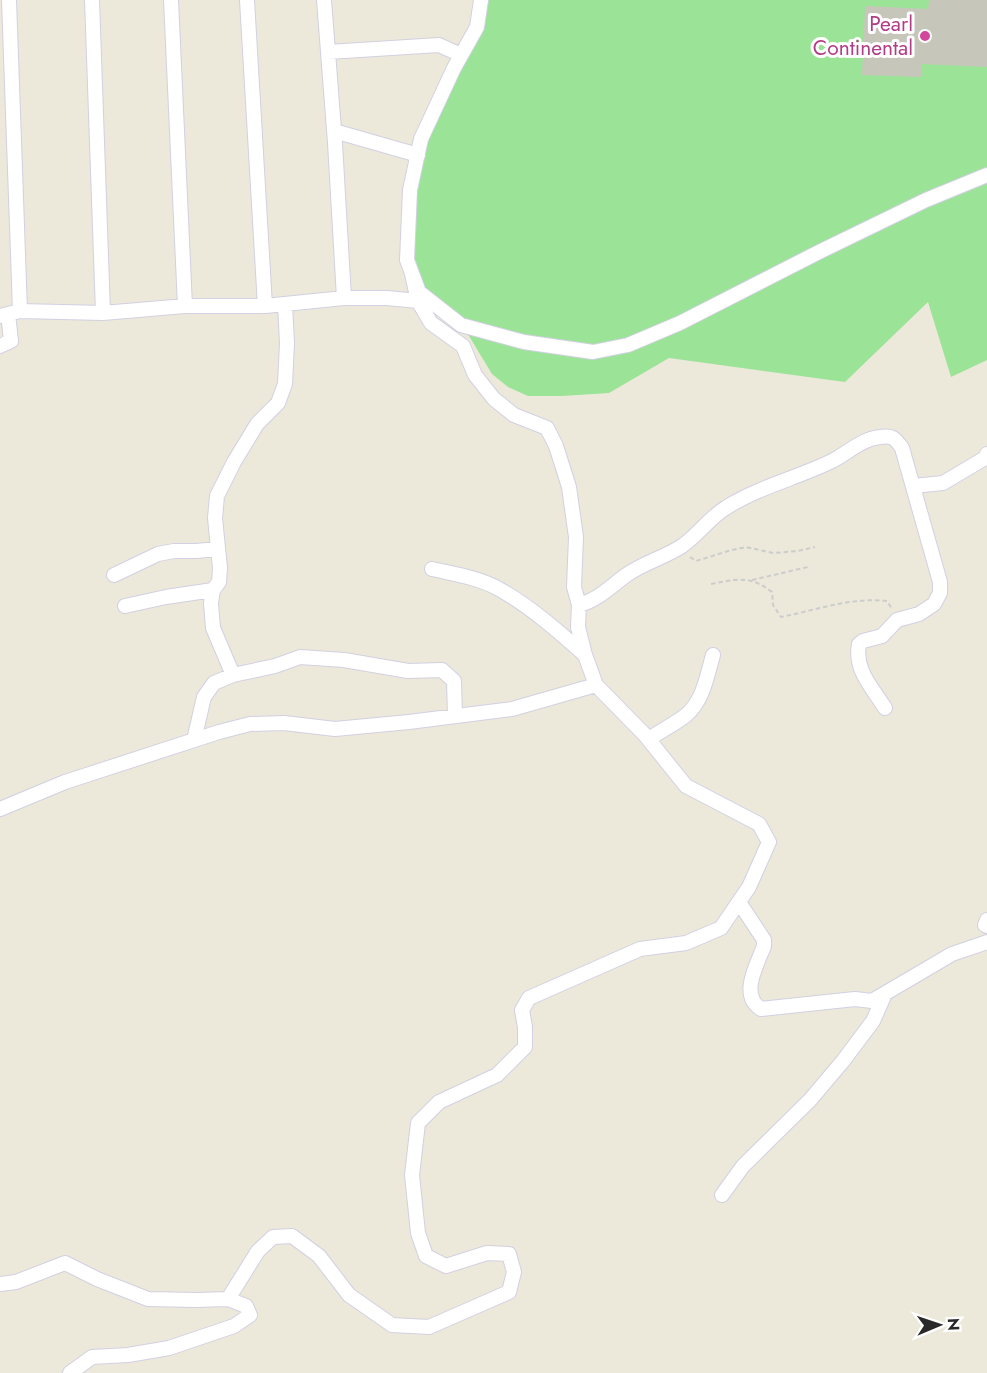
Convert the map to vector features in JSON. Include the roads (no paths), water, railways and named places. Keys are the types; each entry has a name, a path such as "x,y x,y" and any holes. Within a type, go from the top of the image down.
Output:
{"street":[{"path":"0,346 11,341 9,0"},
{"path":"92,0 103,313"},
{"path":"171,0 185,306"},
{"path":"248,0 265,306"},
{"path":"324,0 344,298"},
{"path":"481,0 477,27 461,55 422,139 410,190 407,260 412,274 419,292 461,325 524,342 593,351 628,345 680,323 821,250 926,200 987,175"},
{"path":"328,52 439,45 461,55"},
{"path":"334,131 418,155"},
{"path":"228,1299 258,1251 273,1237 292,1236 319,1256 349,1295 392,1325 429,1327 509,1292 514,1272 509,1254 487,1253 446,1266 426,1256 418,1233 412,1175 418,1124 439,1102 497,1076 525,1047 522,1010 529,998 640,949 686,943 721,928 749,887 769,842 759,824 686,786 649,739 596,685 585,656 578,627 579,605 574,587 576,537 569,487 556,446 547,429 514,415 494,399 475,375 463,345 431,323 418,300 412,274"},
{"path":"10,314 103,313 185,306 265,306 344,298 418,300"},
{"path":"233,675 213,627 211,603 213,590 219,582 220,568 215,518 217,496 257,424 278,403 285,384 287,343 285,304"},
{"path":"579,605 594,600 628,574 686,544 724,509 744,497 833,461 867,439 879,436 895,438 902,448 940,582 940,593 934,604 919,614 897,620 882,636 859,644 857,652 860,668 885,708"},
{"path":"913,486 943,483 985,458 987,454"},
{"path":"114,575 158,554 174,550 218,549"},
{"path":"432,569 464,576 498,588 553,626 585,656"},
{"path":"125,606 213,590"},
{"path":"649,739 686,715 696,704 713,656"},
{"path":"194,740 204,697 213,683 233,675 275,666 300,657 344,660 408,670 442,670 454,681 455,716"},
{"path":"0,808 65,782 250,724 284,723 335,729 455,716 512,709 596,685"},
{"path":"739,902 764,940 764,946 750,984 751,997 755,1005 761,1009 855,999 872,1001 952,954 987,942"},
{"path":"987,920 985,925 987,926"},
{"path":"722,1195 743,1166 810,1100 843,1061 873,1021 885,994"},
{"path":"0,1284 16,1282 65,1263 97,1279 148,1299 228,1299 246,1306 250,1315 234,1326 168,1348 128,1355 92,1357 70,1373"}],"place":[{"name":"Pearl Continental","path":"925,36"}]}
